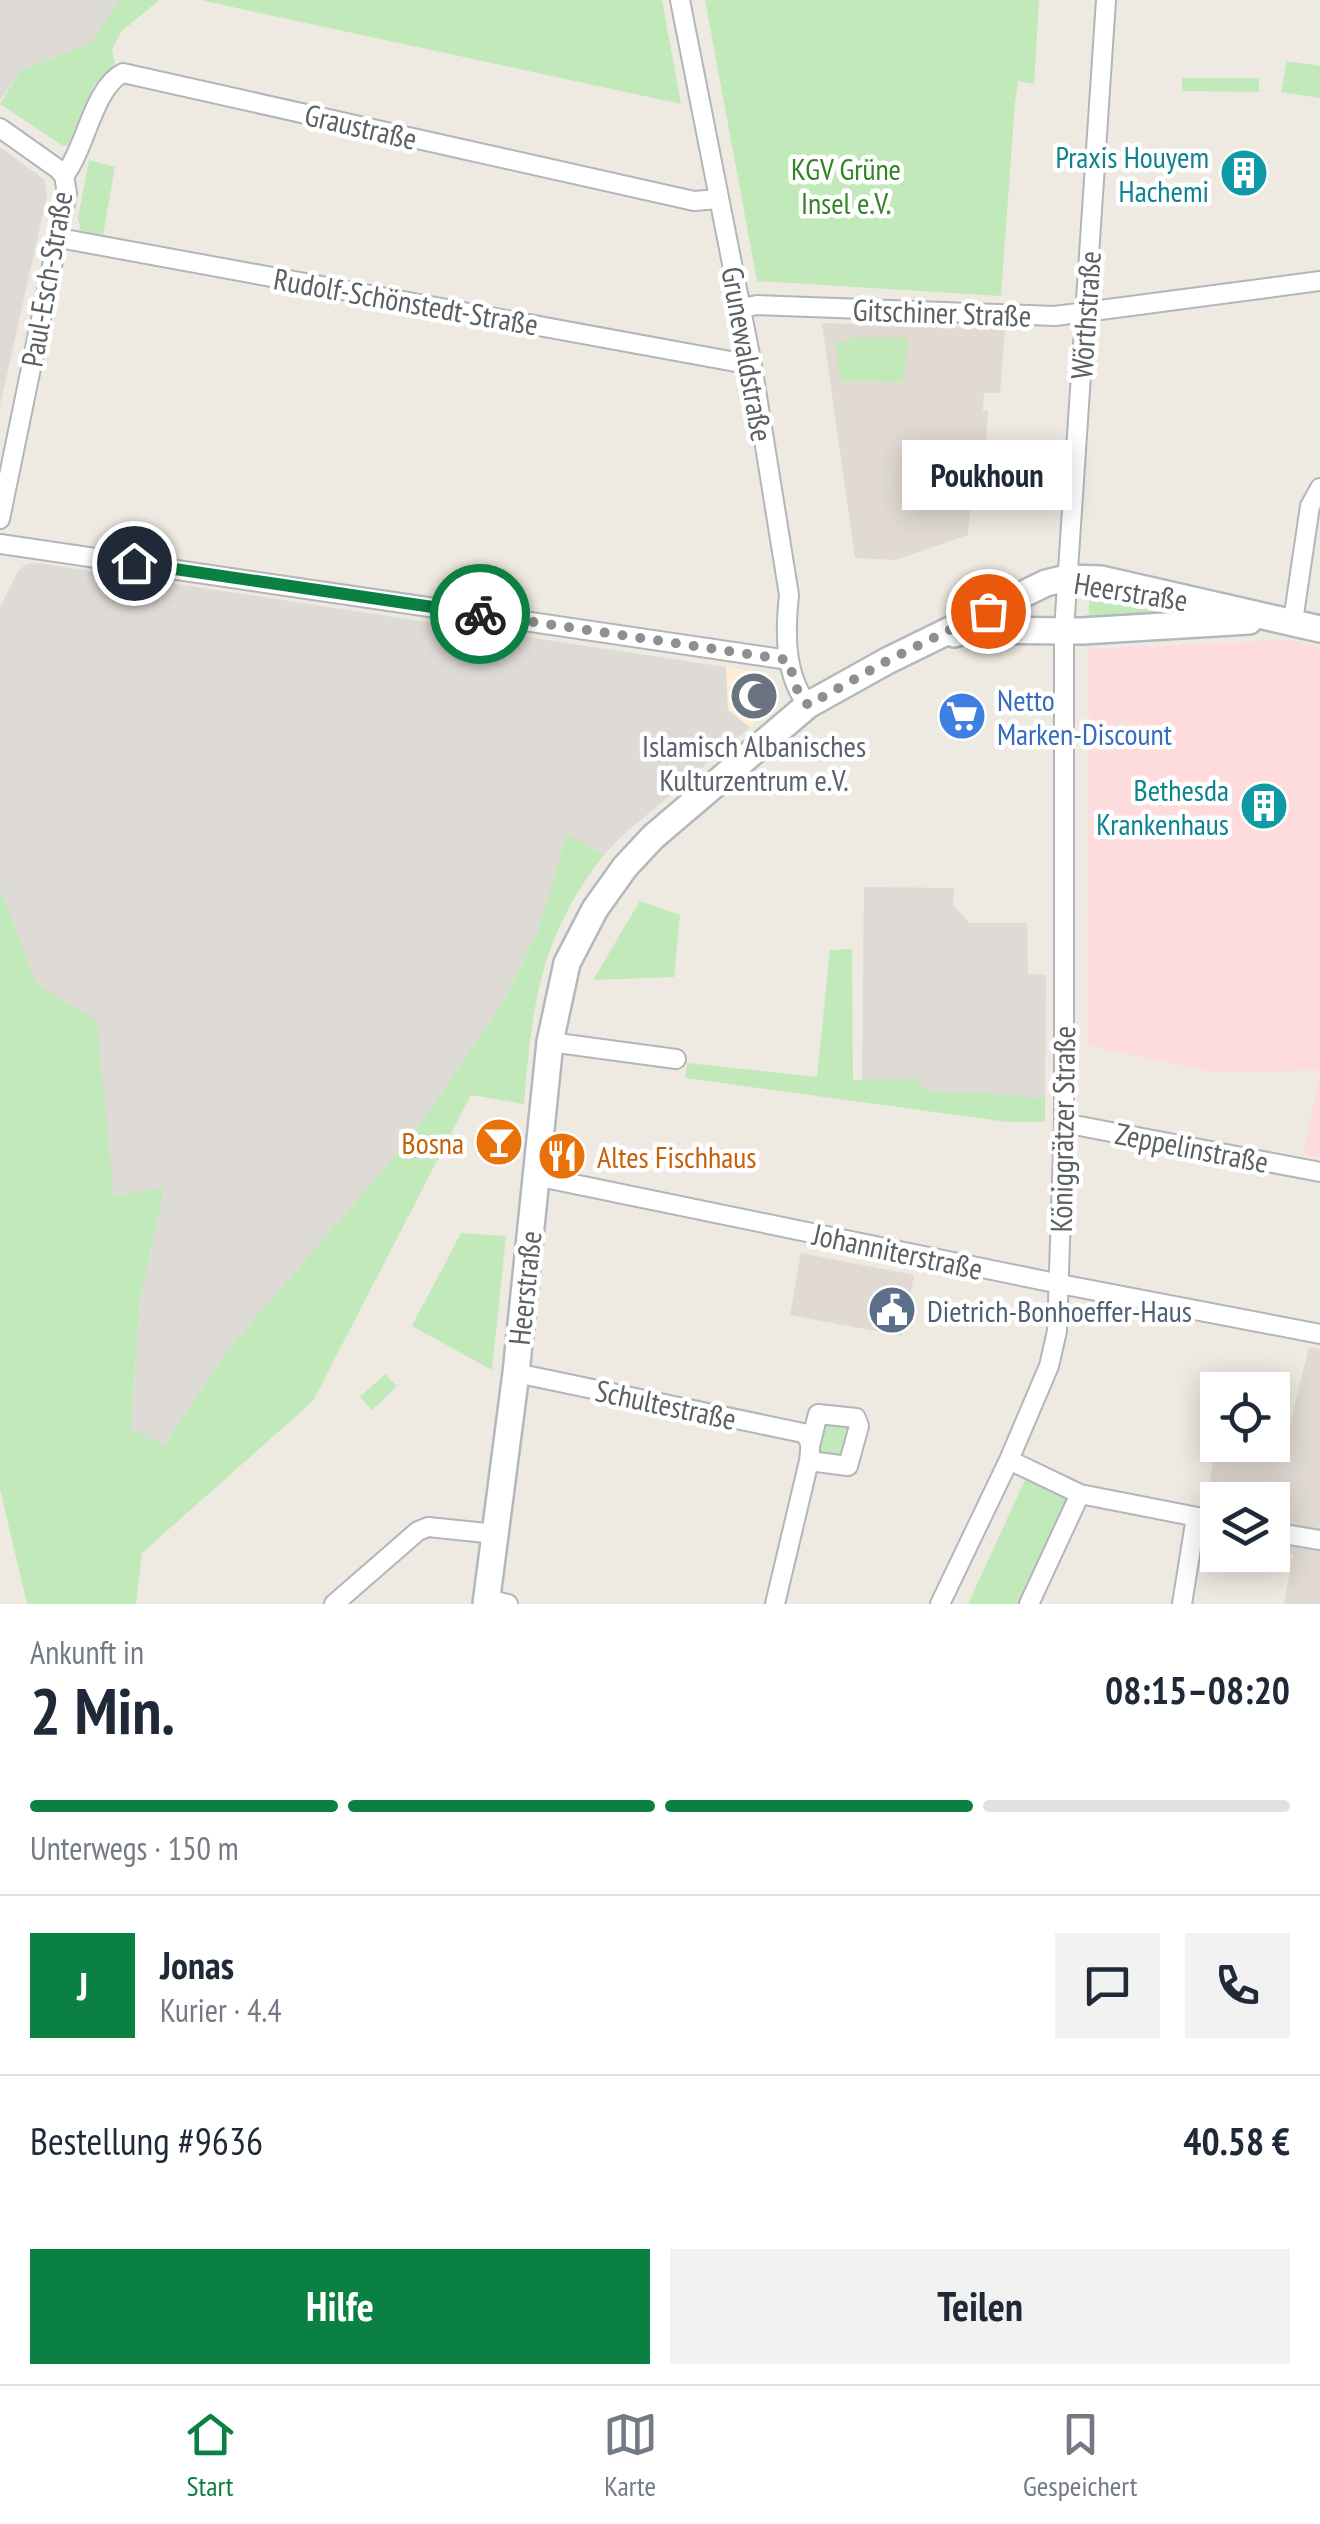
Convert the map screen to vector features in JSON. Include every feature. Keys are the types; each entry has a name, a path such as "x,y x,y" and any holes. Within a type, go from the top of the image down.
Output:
{"street":[{"name":"Grunewaldstraße","path":"680,0 752,365 789,595 788,660 798,692 808,705"},
{"name":"Wörthstraße","path":"1064,630 1106,0"},
{"name":"Graustraße","path":"64,176 77,160 111,79 123,73 694,201 718,198"},
{"name":"Paul-Esch-Straße","path":"0,128 64,176 67,192 0,519"},
{"name":"Rudolf-Schönstedt-Straße","path":"59,238 752,365"},
{"name":"Gitschiner Straße","path":"742,308 757,305 1056,316 1320,280"},
{"path":"1288,620 1310,506 1320,488"},
{"path":"0,544 788,660"},
{"name":"Heerstraße","path":"492,1603 496,1534 550,1042 567,962 595,909 625,867 686,808 808,705 930,639 1046,583 1067,578 1101,580 1320,629"},
{"name":"Heerstraße","path":"930,639 969,630 1288,620"},
{"name":"Königgrätzer Straße","path":"940,1604 1009,1460 1048,1366 1057,1331 1064,1122 1064,630"},
{"path":"550,1042 676,1059"},
{"name":"Zeppelinstraße","path":"1064,1122 1320,1172"},
{"name":"Johanniterstraße","path":"535,1176 1320,1334"},
{"name":"Schultestraße","path":"516,1373 803,1433 810,1451 774,1604"},
{"path":"1009,1460 1080,1494 1200,1518"},
{"path":"1030,1604 1080,1494"},
{"path":"1182,1604 1196,1517"},
{"path":"334,1604 418,1531 428,1527 496,1534"},
{"path":"1290,1535 1320,1540"}],"shaded area":[{"path":"0,0 118,0 91,43 20,71 0,101"},
{"path":"0,147 44,179 47,196 0,405"},
{"path":"822,323 1005,329 1000,393 984,393 983,411 988,411 985,455 974,455 968,535 895,560 855,558"},
{"path":"26,564 726,667 728,710 750,727 604,855 567,835 537,933 502,1004 409,1140 231,1346 164,1445 131,1431 140,1300 165,1189 114,1197 97,1022 37,984 0,888 0,607 18,571"},
{"path":"1294,641 1320,648 1320,1070 1213,1072 1087,1045 1089,649"},
{"path":"636,654 768,673 774,699 764,715 717,755"},
{"path":"864,887 954,888 953,905 970,923 1027,923 1028,974 1046,975 1045,1098 947,1095 919,1088 921,1080 862,1082"},
{"path":"1320,1074 1320,1157 1303,1154"},
{"path":"801,1253 914,1275 902,1336 790,1315"},
{"path":"1309,1347 1320,1349 1320,1604 1284,1604 1293,1554 1290,1482 1209,1482 1213,1462 1290,1462 1290,1424"}],"green space":[{"path":"118,0 159,0 121,32 112,49 115,64 94,85 68,145 63,146 0,104 20,71 91,43"},
{"path":"200,0 662,0 681,104"},
{"name":"KGV Grüne Insel e.V.","path":"705,0 1039,0 1034,84 1018,81 1015,102 1001,296 757,281"},
{"path":"1287,61 1320,66 1320,98 1281,92"},
{"path":"1182,78 1259,78 1259,92 1182,91"},
{"path":"89,160 115,167 103,235 81,231 78,218"},
{"path":"851,337 908,338 903,382 841,381 835,343 851,341"},
{"path":"1090,588 1219,611 1088,623"},
{"path":"567,834 604,855 566,914 543,973 524,1104 471,1095 313,1401 142,1553 136,1604 27,1604 0,1489 0,888 37,984 97,1021 114,1196 165,1188 140,1300 131,1430 164,1445 231,1346 409,1140 502,1004 537,933"},
{"path":"640,901 680,915 674,977 593,980"},
{"path":"852,949 853,1080 921,1079 920,1088 931,1091 1045,1098 1045,1122 1008,1122 685,1078 687,1063 817,1077 830,950"},
{"path":"461,1233 506,1236 492,1370 412,1326"},
{"path":"385,1374 397,1386 372,1410 360,1397"},
{"path":"825,1417 850,1424 852,1431 845,1457 821,1455"},
{"path":"1025,1480 1073,1502 1026,1604 968,1604"}],"way so far":[{"path":"480,614 788,660 798,692 808,705 988,611"}],"place":[{"name":"Praxis Houyem Hachemi","path":"1244,173"},
{"name":"Poukhoun","path":"988,611"},
{"name":"Islamisch Albanisches Kulturzentrum e.V.","path":"754,696"},
{"name":"Netto Marken-Discount","path":"962,716"},
{"name":"Bethesda Krankenhaus","path":"1264,806"},
{"name":"Bosna","path":"499,1142"},
{"name":"Altes Fischhaus","path":"562,1156"},
{"name":"Dietrich-Bonhoeffer-Haus","path":"892,1310"}],"route":[{"path":"134,563 480,614"}]}
